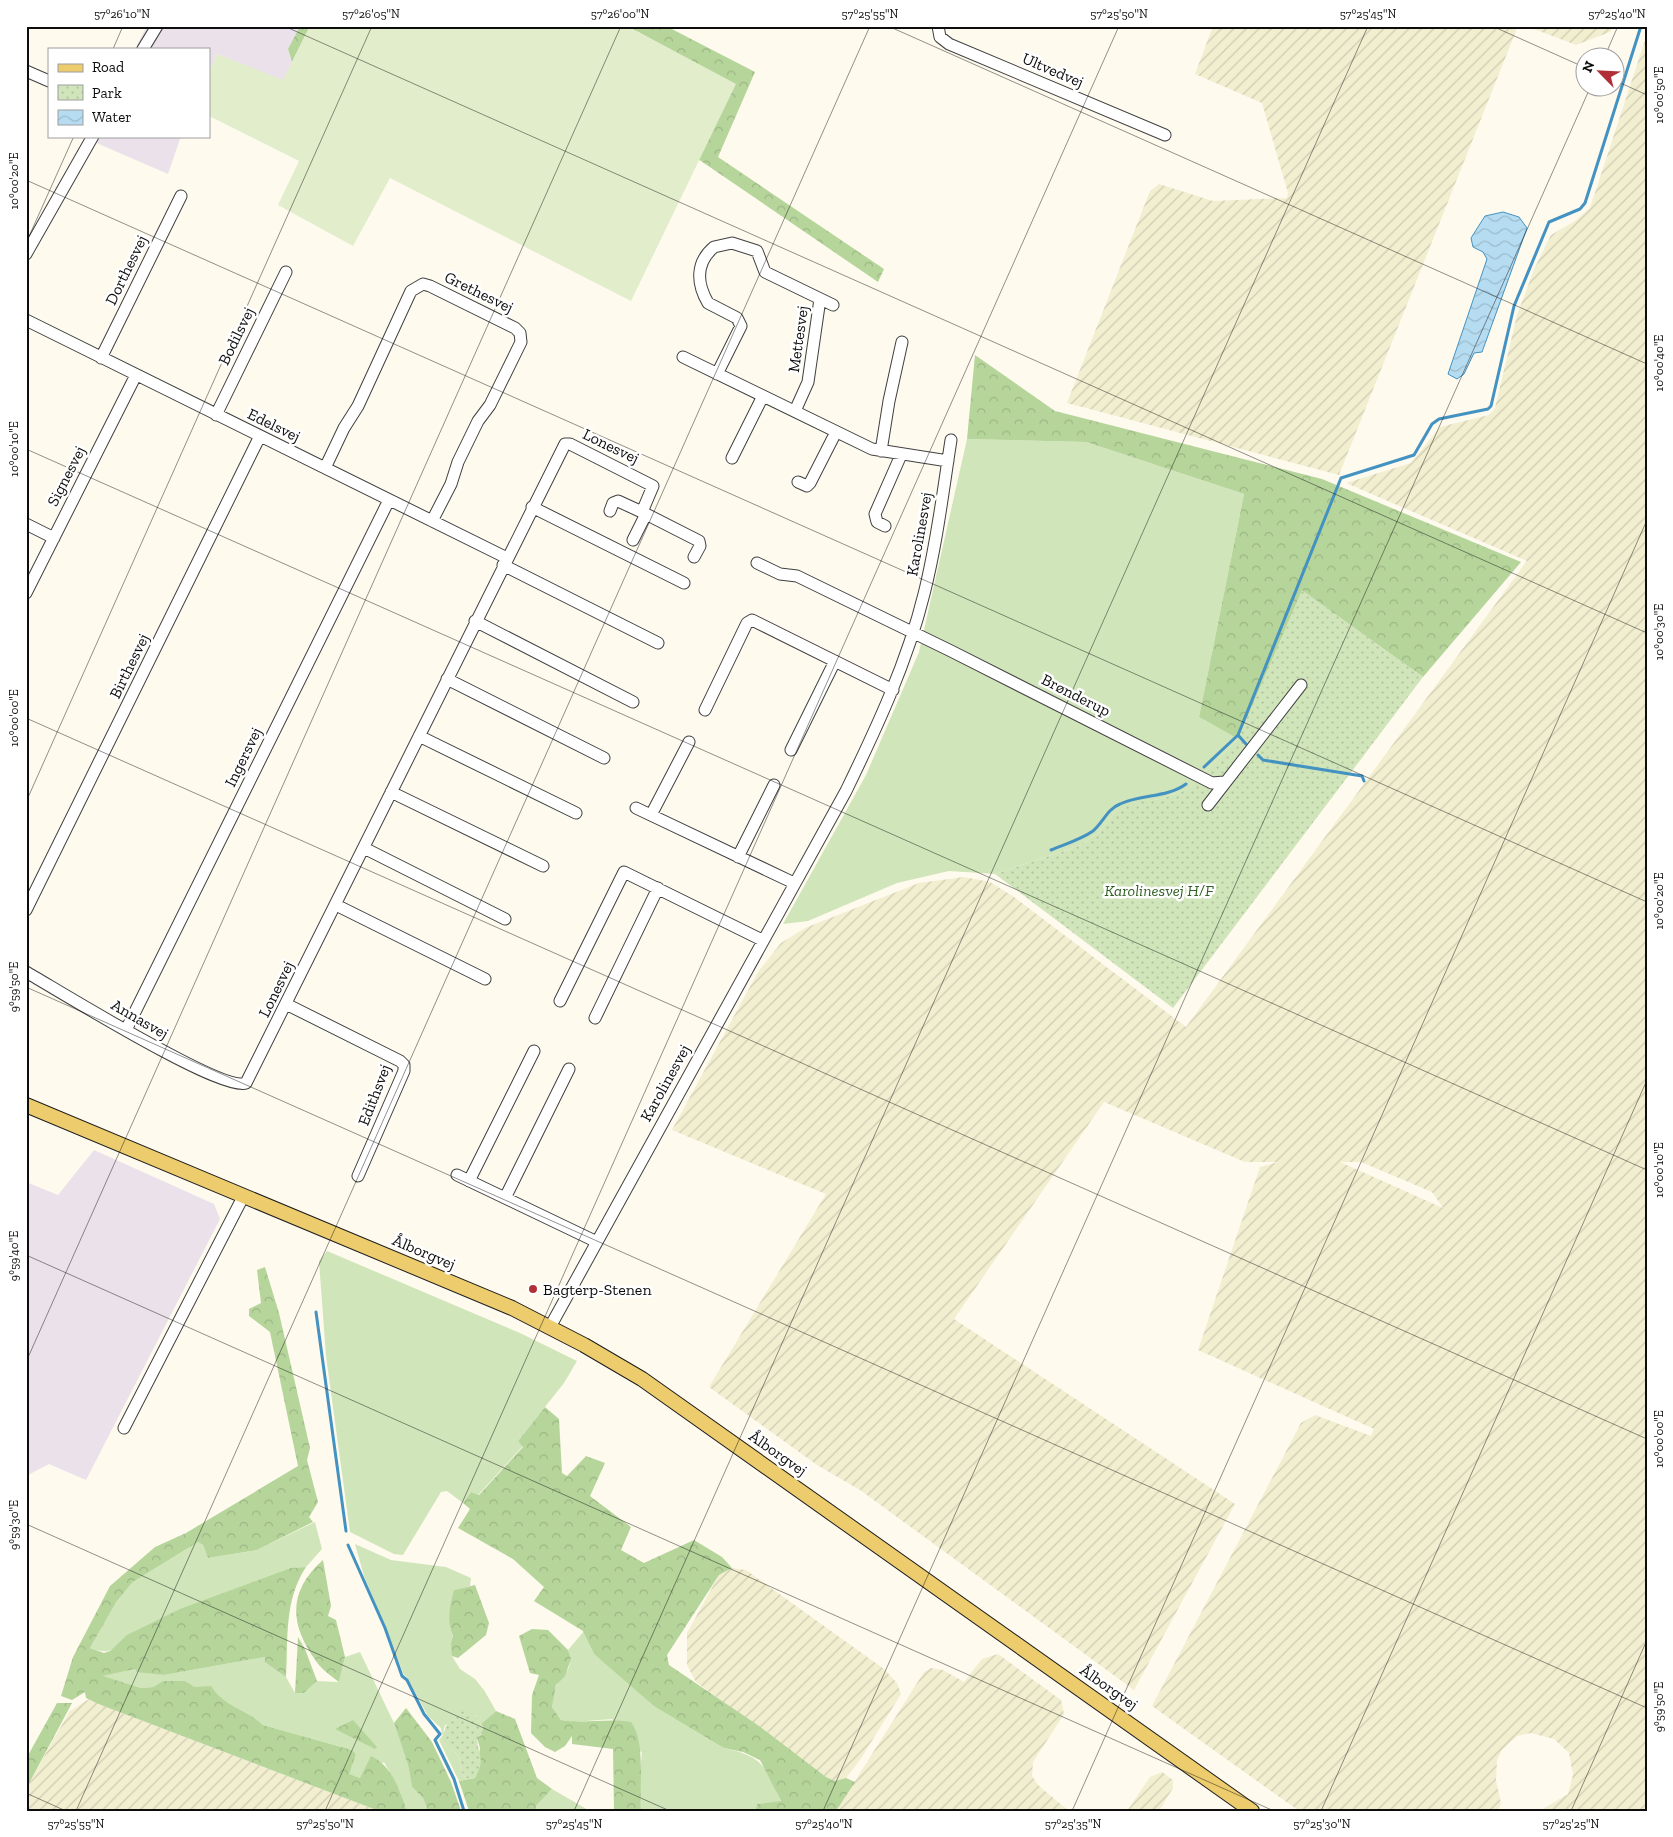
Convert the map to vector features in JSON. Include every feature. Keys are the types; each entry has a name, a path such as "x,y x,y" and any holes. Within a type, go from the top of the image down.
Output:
{"main road":[{"name":"Ålborgvej","path":"26,1105 405,1263 550,1327 648,1383 1252,1811"}],"street":[{"path":"144,48 156,26"},
{"name":"Ultvedvej","path":"938,26 940,37 950,44 1165,135"},
{"path":"26,71 48,81"},
{"path":"26,254 92,138"},
{"name":"Dorthesvej","path":"101,358 181,196"},
{"name":"Mettesvej","path":"718,374 741,326 737,318 706,301 698,275 711,249 728,243 757,251 765,272 833,306"},
{"name":"Bodilsvej","path":"216,414 286,272"},
{"name":"Grethesvej","path":"325,468 344,428 358,406 411,291 423,284 430,286 498,319 515,328 520,333 522,342 490,405 478,421 458,462 452,484 432,521"},
{"name":"Mettesvej","path":"794,411 809,379 820,299"},
{"name":"Edelsvej","path":"26,320 432,521 505,561"},
{"path":"881,451 889,401 902,342"},
{"path":"682,356 872,449 948,461"},
{"name":"Signesvej","path":"26,593 136,375"},
{"path":"732,458 763,396"},
{"path":"798,482 806,486 810,483 836,432"},
{"name":"Birthesvej","path":"26,910 260,436"},
{"name":"Karolinesvej","path":"550,1327 762,940 846,791 893,690 913,632 934,552 951,440"},
{"name":"Lonesvej","path":"242,1085 249,1080 561,448 567,443 652,484 653,489 633,540"},
{"path":"885,526 877,522 875,514 901,455"},
{"name":"Ingersvej","path":"126,1030 389,500"},
{"path":"610,511 613,503 618,501 699,541 700,546 694,557"},
{"path":"532,507 684,582"},
{"path":"26,524 54,538"},
{"path":"505,561 658,643"},
{"path":"757,563 780,574 796,576 913,632"},
{"path":"705,710 750,621 893,690"},
{"path":"475,622 634,702"},
{"name":"Brønderup","path":"913,632 1212,783 1224,782"},
{"path":"791,750 835,662"},
{"path":"447,680 604,758"},
{"path":"1208,805 1301,684"},
{"path":"419,736 576,813"},
{"path":"651,816 689,742"},
{"path":"738,857 774,785"},
{"path":"391,792 543,866"},
{"path":"636,808 794,883"},
{"path":"364,848 505,919"},
{"path":"560,1001 622,873 626,872 762,940"},
{"path":"595,1018 658,888"},
{"path":"336,905 485,979"},
{"name":"Annasvej","path":"26,972 126,1030 196,1067 232,1083 242,1085"},
{"name":"Edithsvej","path":"286,1004 400,1061 404,1065 404,1071 358,1176"},
{"path":"469,1181 534,1051"},
{"path":"504,1198 569,1069"},
{"path":"456,1175 597,1242"},
{"path":"124,1428 243,1197"}],"shaded area":[{"path":"147,26 300,26 288,49 292,62 283,81 217,54 210,70 210,48 136,48"},
{"path":"1213,26 1518,26 1339,475 1067,403 1150,191 1159,184 1213,201 1287,198 1288,193 1262,103 1195,74"},
{"path":"1526,26 1614,26 1610,32 1576,45"},
{"path":"1647,34 1647,1811 1535,1811 1541,1810 1568,1794 1573,1775 1569,1753 1554,1739 1531,1733 1517,1736 1502,1750 1497,1760 1496,1780 1501,1804 1498,1811 1299,1811 1152,1706 1301,1423 1315,1415 1371,1436 1374,1429 1198,1350 1260,1167 1278,1162 1245,1162 1104,1102 954,1319 1235,1504 1134,1690 860,1490 817,1465 709,1387 826,1194 672,1130 758,972 781,943 805,928 919,883 964,877 990,882 1014,897 1186,1027 1527,561 1346,483 1411,463 1440,427 1489,415 1495,408 1517,315 1535,267 1551,235 1575,221 1590,208","holes":["1340,1162 1361,1162 1432,1192 1443,1208"]},
{"path":"85,138 180,138 168,174"},
{"path":"94,1150 214,1204 220,1219 86,1480 49,1464 26,1476 26,1182 58,1195"},
{"path":"732,1568 746,1570 884,1669 897,1683 901,1694 860,1760 846,1778 835,1781 826,1777 696,1682 687,1665 687,1633 719,1575"},
{"path":"998,1654 1061,1700 1064,1714 1033,1762 1032,1776 1039,1786 1069,1811 836,1811 924,1672 931,1668 943,1670 964,1682 982,1659"},
{"path":"89,1699 379,1811 26,1811 26,1789 52,1742 70,1711"},
{"path":"1162,1772 1173,1780 1173,1788 1159,1811 1127,1811 1150,1777"}],"green space":[{"path":"300,26 310,26 292,62 288,49"},
{"path":"310,26 627,26 736,84 631,301 390,178 353,246 278,205 299,161 210,116 210,70 217,54 283,80"},
{"path":"627,26 666,26 755,72 718,157 884,269 878,282 698,159 735,84"},
{"path":"975,355 1055,411 1322,479 1521,562 1423,677 1302,591 1238,739 1199,717 1244,494 1086,442 967,439"},
{"path":"967,439 1086,442 1244,494 1199,717 1238,739 1188,789 1160,799 1139,802 1116,811 1097,834 1078,846 995,874 949,871 897,883 808,921 783,924 866,775 919,652"},
{"name":"Karolinesvej H/F","path":"1302,590 1423,677 1173,1008 995,874 1078,846 1097,834 1116,811 1139,801 1160,799 1188,789 1238,739"},
{"path":"327,1251 520,1333 577,1361 564,1383 518,1441 523,1446 478,1495 471,1492 463,1503 447,1491 441,1492 403,1555 394,1554 350,1532 326,1356 319,1261"},
{"path":"265,1267 279,1313 310,1448 307,1460 318,1502 309,1517 313,1522 257,1550 208,1558 203,1545 198,1542 133,1582 117,1601 90,1648 104,1653 110,1651 127,1635 180,1609 290,1568 306,1567 294,1593 288,1620 286,1677 265,1662 265,1657 164,1675 137,1672 135,1669 103,1676 141,1688 153,1687 163,1681 185,1681 195,1687 211,1686 222,1699 263,1725 352,1750 356,1754 349,1774 360,1778 371,1756 390,1772 407,1811 379,1811 101,1705 86,1698 85,1692 72,1700 61,1696 73,1657 110,1586 155,1547 186,1533 298,1466 270,1332 249,1316 249,1309 261,1303 257,1270"},
{"path":"545,1407 559,1419 562,1473 567,1476 586,1456 605,1463 590,1496 631,1527 621,1550 644,1563 694,1540 722,1557 732,1568 719,1575 667,1655 669,1665 759,1726 826,1777 835,1781 846,1778 855,1782 836,1811 755,1811 757,1804 781,1801 760,1760 743,1752 724,1748 654,1706 594,1654 583,1631 534,1601 544,1587 513,1559 458,1528 470,1509 463,1503 471,1492 479,1495 523,1447 518,1441"},
{"path":"315,1522 322,1549 306,1567 290,1568 191,1606 133,1633 110,1650 99,1651 90,1648 117,1601 133,1582 198,1542 203,1545 208,1558 257,1550"},
{"path":"355,1544 391,1560 446,1567 471,1578 470,1586 454,1590 452,1656 460,1669 475,1679 484,1690 496,1711 481,1724 476,1716 445,1725 441,1740 459,1757 463,1776 469,1779 459,1781 439,1740 442,1736 441,1728 428,1716 407,1677 404,1675 364,1576"},
{"path":"323,1560 331,1606 328,1616 336,1620 345,1657 339,1682 323,1670 316,1661 307,1647 297,1621 296,1608 303,1584"},
{"path":"475,1585 489,1623 486,1635 458,1658 452,1656 451,1644 453,1635 449,1619 451,1601 454,1590"},
{"path":"532,1629 548,1630 568,1650 571,1659 565,1676 556,1685 552,1707 561,1720 631,1722 636,1730 641,1764 641,1811 614,1811 613,1749 572,1744 572,1736 565,1746 555,1752 545,1747 531,1733 532,1695 539,1675 530,1673 519,1636"},
{"path":"584,1631 594,1654 724,1748 748,1755 762,1765 781,1802 757,1804 755,1811 641,1811 639,1782 642,1753 612,1719 573,1722 561,1720 552,1707 558,1682 569,1668 570,1657 568,1650"},
{"path":"298,1637 305,1649 317,1681 304,1693 295,1693"},
{"path":"360,1652 394,1723 408,1765 412,1787 423,1798 428,1811 407,1811 400,1791 384,1762 360,1778 348,1774 356,1754 352,1750 263,1725 222,1699 211,1687 195,1687 184,1681 163,1681 153,1687 141,1688 102,1676 135,1669 164,1675 265,1657 286,1677 295,1693 304,1693 317,1681 339,1682 345,1657"},
{"path":"57,1703 72,1703 26,1789 26,1759"},
{"path":"406,1708 432,1742 451,1782 461,1811 428,1811 423,1798 412,1787 408,1765 394,1723"},
{"path":"468,1710 479,1720 483,1730 483,1734 477,1738 480,1766 475,1778 469,1779 463,1776 459,1757 441,1740 449,1720 456,1714"},
{"path":"496,1711 515,1719 537,1778 552,1789 536,1806 536,1811 469,1811 459,1781 475,1778 480,1748 477,1738 483,1727 481,1724"},
{"path":"353,1720 377,1747 375,1749 335,1729"},
{"path":"552,1789 590,1811 536,1811 536,1806"}],"water":[{"path":"1503,212 1519,217 1527,228 1482,352 1474,353 1464,374 1457,379 1448,374 1487,259 1483,252 1473,247 1471,238 1485,216"}],"waterway":[{"path":"1204,767 1238,735 1341,478 1414,455 1432,424 1439,419 1488,409 1491,406 1514,306 1549,222 1580,209 1585,203 1641,26"},
{"path":"1238,735 1246,744"},
{"path":"1258,755 1263,760 1362,776 1364,781"},
{"path":"1051,850 1093,831 1108,813 1120,804 1171,792 1186,784"},
{"path":"316,1312 346,1531"},
{"path":"348,1545 385,1628 402,1676 407,1680 424,1714 440,1734 435,1740 454,1779 464,1811"}],"place":[{"name":"Bagterp-Stenen","path":"533,1289"}]}
